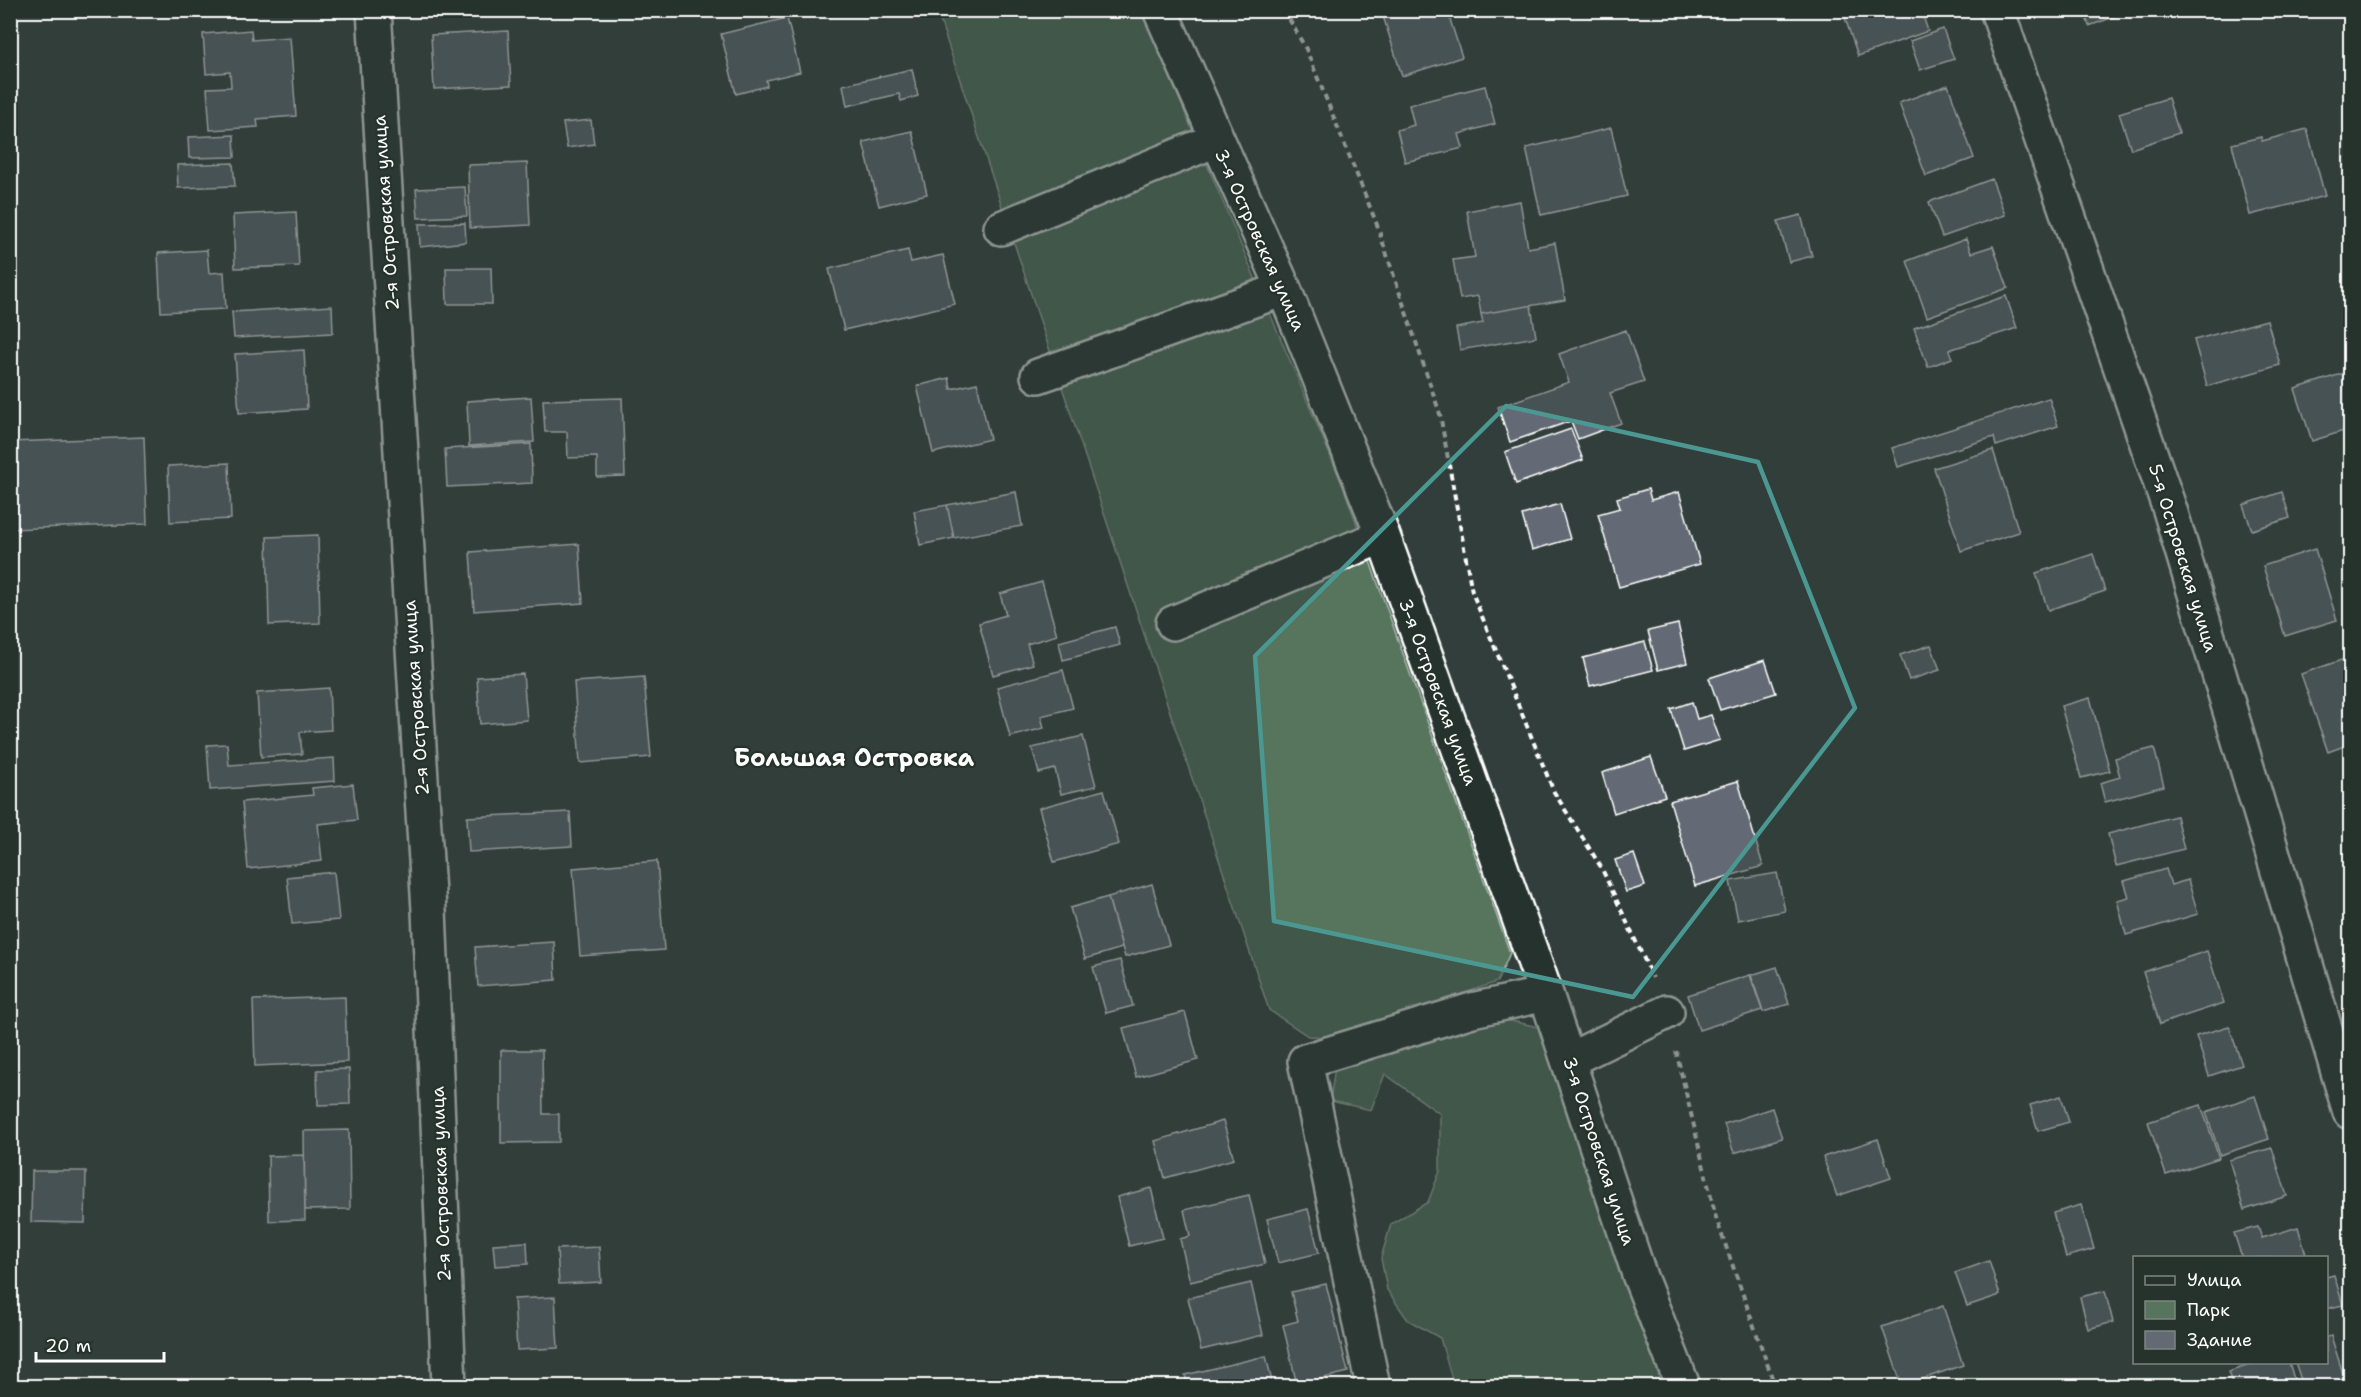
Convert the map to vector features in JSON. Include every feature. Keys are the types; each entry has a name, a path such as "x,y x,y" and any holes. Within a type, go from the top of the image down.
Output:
{"street":[{"name":"2-я Островская улица","path":"374,10 429,909 449,1386"},
{"name":"3-я Островская улица","path":"1160,10 1284,289 1383,536 1546,993 1640,1276 1683,1386"},
{"name":"5-я Островская улица","path":"1997,10 2170,510 2350,1112"},
{"path":"1001,228 1216,140"},
{"path":"1038,376 1284,289"},
{"path":"1173,623 1383,536"},
{"path":"1373,1386 1305,1061 1472,1010 1546,993"},
{"path":"1569,1060 1667,1012"}],"path":[{"path":"1284,10 1306,50 1376,222 1440,414 1472,592 1554,792 1601,867 1630,925 1667,1012 1716,1218 1775,1386"}],"highlighted area":[{"path":"1506,406 1758,462 1855,708 1633,997 1274,921 1255,656"}],"green space":[{"path":"937,11 1142,11 1343,486 1510,953 1497,982 1333,1037 1308,1036 1269,1010"},
{"path":"1498,1018 1538,1027 1670,1386 1454,1386 1440,1338 1408,1320 1387,1290 1381,1258 1391,1224 1428,1202 1440,1171 1440,1114 1385,1074 1371,1110 1330,1101 1335,1067"}],"building":[{"path":"1400,10 1447,10 1462,57 1402,76 1383,16"},
{"path":"1868,10 1921,10 1928,31 1858,56 1845,18"},
{"path":"2084,10 2133,10 2089,26"},
{"path":"787,18 800,72 766,80 767,86 736,94 721,34"},
{"path":"1943,29 1954,59 1920,70 1910,41"},
{"path":"251,30 252,40 290,37 296,116 257,119 258,127 210,130 207,88 231,87 230,72 206,74 203,34"},
{"path":"508,31 511,85 434,89 431,35"},
{"path":"912,69 918,96 901,101 899,94 847,106 843,85"},
{"path":"1948,85 1974,158 1926,176 1899,103"},
{"path":"1485,86 1495,124 1459,134 1463,148 1405,162 1397,130 1414,125 1409,105"},
{"path":"2168,98 2179,133 2131,149 2119,113"},
{"path":"591,120 594,144 567,148 563,123"},
{"path":"1611,128 1627,196 1541,215 1526,148"},
{"path":"2307,129 2325,196 2250,215 2232,144 2261,137 2262,141"},
{"path":"912,131 927,194 879,206 863,142"},
{"path":"234,135 235,157 189,158 188,137"},
{"path":"233,163 235,186 178,188 177,165"},
{"path":"527,163 530,225 470,228 468,165"},
{"path":"1992,179 2005,215 1942,237 1929,202"},
{"path":"465,187 467,216 418,218 416,189"},
{"path":"1520,201 1528,248 1555,243 1565,300 1481,314 1478,296 1460,299 1453,260 1475,257 1467,211"},
{"path":"296,212 299,266 235,268 233,215"},
{"path":"1801,215 1812,256 1789,262 1778,221"},
{"path":"465,223 466,242 420,247 419,224"},
{"path":"1966,239 1971,253 1993,246 2008,288 1927,317 1907,261"},
{"path":"207,250 209,273 224,272 226,309 161,312 158,253"},
{"path":"908,250 911,262 943,255 955,304 844,330 829,269"},
{"path":"446,268 491,268 492,304 447,304"},
{"path":"2006,296 2017,328 1949,350 1952,358 1928,367 1914,328"},
{"path":"332,306 333,333 234,338 232,312"},
{"path":"1531,306 1536,337 1460,350 1456,328 1483,323 1481,314"},
{"path":"2267,320 2280,365 2207,386 2194,340"},
{"path":"1626,330 1644,382 1610,393 1621,423 1578,439 1571,421 1510,442 1498,407 1569,382 1559,354"},
{"path":"304,350 307,409 239,413 235,354"},
{"path":"2350,371 2350,429 2312,441 2295,389"},
{"path":"949,378 951,389 977,383 990,439 933,453 917,386"},
{"path":"531,397 534,442 469,446 467,401"},
{"path":"622,398 625,476 597,477 597,457 568,458 567,432 545,432 543,400"},
{"path":"2049,398 2058,426 1996,446 1994,437 1898,467 1892,448"},
{"path":"1571,429 1583,460 1516,484 1505,452"},
{"path":"144,437 147,524 10,529 10,442"},
{"path":"531,444 532,483 447,487 445,449"},
{"path":"1993,450 2019,532 1961,551 1934,468"},
{"path":"229,463 231,519 170,522 168,466"},
{"path":"1648,489 1651,500 1679,492 1700,564 1619,587 1598,514 1620,508 1617,498"},
{"path":"1016,492 1022,526 954,538 947,505"},
{"path":"2282,492 2290,518 2252,530 2243,505"},
{"path":"1560,504 1570,539 1532,550 1522,515"},
{"path":"947,505 954,538 920,545 914,511"},
{"path":"318,535 320,623 269,625 267,537"},
{"path":"579,544 583,603 474,611 470,552"},
{"path":"2315,549 2337,620 2285,636 2263,566"},
{"path":"2093,554 2105,591 2048,610 2036,573"},
{"path":"1042,582 1057,635 1027,644 1033,664 993,675 979,623 1006,615 1000,594"},
{"path":"1678,624 1687,663 1658,670 1648,631"},
{"path":"1115,627 1120,645 1063,660 1059,642"},
{"path":"1645,642 1653,670 1590,686 1583,658"},
{"path":"1931,645 1940,670 1909,680 1900,655"},
{"path":"2350,657 2350,744 2328,752 2301,674"},
{"path":"1765,660 1776,693 1720,710 1709,678"},
{"path":"1063,670 1073,708 1041,716 1044,728 1010,737 997,687"},
{"path":"523,674 527,720 480,724 477,677"},
{"path":"644,677 651,757 580,763 574,682"},
{"path":"329,688 331,730 300,732 302,754 261,757 257,693"},
{"path":"2090,698 2110,771 2081,778 2061,706"},
{"path":"1692,702 1697,719 1711,715 1720,740 1684,751 1671,709"},
{"path":"1083,736 1096,786 1061,794 1055,769 1039,773 1032,748"},
{"path":"227,744 229,765 334,758 335,781 210,790 207,745"},
{"path":"2154,748 2164,786 2105,802 2100,783 2120,777 2115,758"},
{"path":"1651,757 1665,796 1614,813 1602,773"},
{"path":"1738,781 1763,866 1695,886 1670,801"},
{"path":"353,784 357,820 318,824 322,861 248,869 242,802 313,795 312,788"},
{"path":"1104,790 1119,844 1054,862 1039,808"},
{"path":"570,812 572,846 469,852 467,817"},
{"path":"2176,816 2184,849 2116,866 2108,834"},
{"path":"1634,854 1645,886 1626,892 1615,860"},
{"path":"657,861 664,950 580,956 573,868"},
{"path":"2166,869 2171,885 2188,880 2198,914 2126,935 2117,900 2129,897 2124,881"},
{"path":"334,872 339,920 292,924 287,877"},
{"path":"1777,873 1785,911 1738,920 1730,881"},
{"path":"1152,884 1169,945 1125,957 1108,897"},
{"path":"1108,897 1122,948 1085,959 1070,908"},
{"path":"554,942 556,980 478,986 475,947"},
{"path":"2207,951 2224,1003 2160,1024 2143,972"},
{"path":"1120,960 1133,1006 1106,1013 1093,967"},
{"path":"1777,967 1789,1004 1763,1012 1751,975"},
{"path":"1750,975 1762,1010 1699,1030 1688,995"},
{"path":"345,997 347,1062 255,1066 253,1000"},
{"path":"1185,1012 1198,1060 1136,1077 1123,1028"},
{"path":"2229,1026 2242,1065 2209,1076 2196,1036"},
{"path":"501,1050 542,1050 543,1114 559,1114 559,1142 501,1143"},
{"path":"349,1069 350,1104 318,1105 317,1070"},
{"path":"2061,1096 2069,1122 2038,1131 2030,1105"},
{"path":"2255,1096 2269,1139 2220,1155 2206,1112"},
{"path":"2201,1105 2219,1158 2166,1175 2148,1122"},
{"path":"1772,1108 1782,1138 1734,1153 1724,1124"},
{"path":"1223,1121 1234,1159 1165,1178 1155,1141"},
{"path":"349,1130 350,1209 305,1210 304,1131"},
{"path":"1878,1139 1891,1178 1837,1196 1823,1157"},
{"path":"2272,1148 2287,1196 2244,1210 2229,1160"},
{"path":"304,1155 305,1220 269,1221 268,1156"},
{"path":"32,1171 86,1171 85,1223 31,1222"},
{"path":"1151,1188 1163,1238 1129,1246 1117,1197"},
{"path":"1249,1195 1265,1264 1190,1282 1180,1239 1190,1236 1184,1210"},
{"path":"2081,1205 2094,1249 2066,1257 2053,1213"},
{"path":"1308,1209 1319,1253 1278,1263 1267,1219"},
{"path":"2258,1227 2262,1238 2298,1227 2306,1256 2241,1256 2234,1233"},
{"path":"527,1242 528,1264 495,1266 493,1244"},
{"path":"599,1247 601,1282 559,1284 557,1249"},
{"path":"1989,1261 2000,1295 1967,1306 1955,1273"},
{"path":"2334,1275 2343,1305 2328,1309 2328,1276"},
{"path":"1251,1283 1263,1335 1201,1350 1188,1298"},
{"path":"1326,1284 1348,1372 1297,1385 1283,1325 1298,1321 1291,1292"},
{"path":"2105,1291 2113,1322 2088,1329 2080,1297"},
{"path":"555,1297 558,1348 517,1350 514,1299"},
{"path":"1943,1306 1963,1365 1902,1386 1882,1327"},
{"path":"2331,1336 2347,1386 2303,1386 2296,1364 2328,1364 2328,1337"},
{"path":"1266,1356 1273,1386 1188,1386 1185,1375"},
{"path":"2253,1364 2290,1364 2296,1386 2233,1386 2228,1372"}],"district":[{"name":"Большая Островка","path":"854,758"}]}
